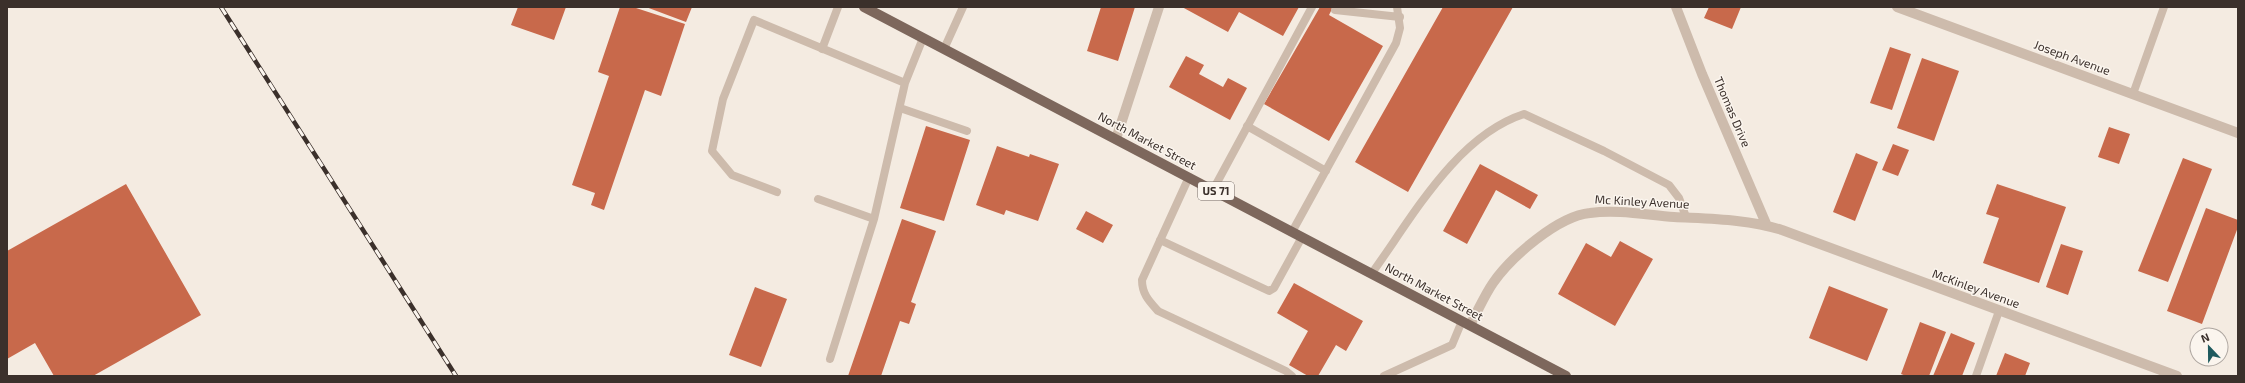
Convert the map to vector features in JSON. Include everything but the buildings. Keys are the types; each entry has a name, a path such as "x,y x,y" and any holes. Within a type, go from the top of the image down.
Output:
{"main road":[{"name":"North Market Street","path":"864,7 1566,376"}],"street":[{"path":"1116,139 1159,7"},
{"name":"Thomas Drive","path":"1676,7 1702,74 1767,226"},
{"name":"Joseph Avenue","path":"1897,7 2238,133"},
{"name":"Mc Kinley Avenue","path":"1466,323 1493,282 1507,267 1538,239 1564,221 1590,213 1739,220 1767,226"},
{"name":"McKinley Avenue","path":"1767,226 2177,376"}],"lane":[{"path":"822,48 838,7"},
{"path":"944,49 963,7"},
{"path":"1213,190 1312,7"},
{"path":"1292,232 1396,43 1400,28 1400,17 1397,7"},
{"path":"2133,94 2164,7"},
{"path":"1335,10 1400,17"},
{"path":"777,192 732,175 712,151 723,99 754,20 905,83"},
{"path":"830,359 874,219 905,83 923,38"},
{"path":"900,108 967,131"},
{"path":"1372,273 1449,165 1495,126 1524,114 1604,151 1669,185 1679,198 1686,217"},
{"path":"1247,126 1326,171"},
{"path":"1189,177 1142,280 1142,289 1146,297 1158,311 1286,371 1292,376"},
{"path":"818,199 874,219"},
{"path":"1160,240 1269,290 1274,288 1302,237"},
{"path":"1976,376 1999,311"},
{"path":"1384,376 1452,345 1466,323"}],"railway":[{"path":"221,7 456,376"}]}
